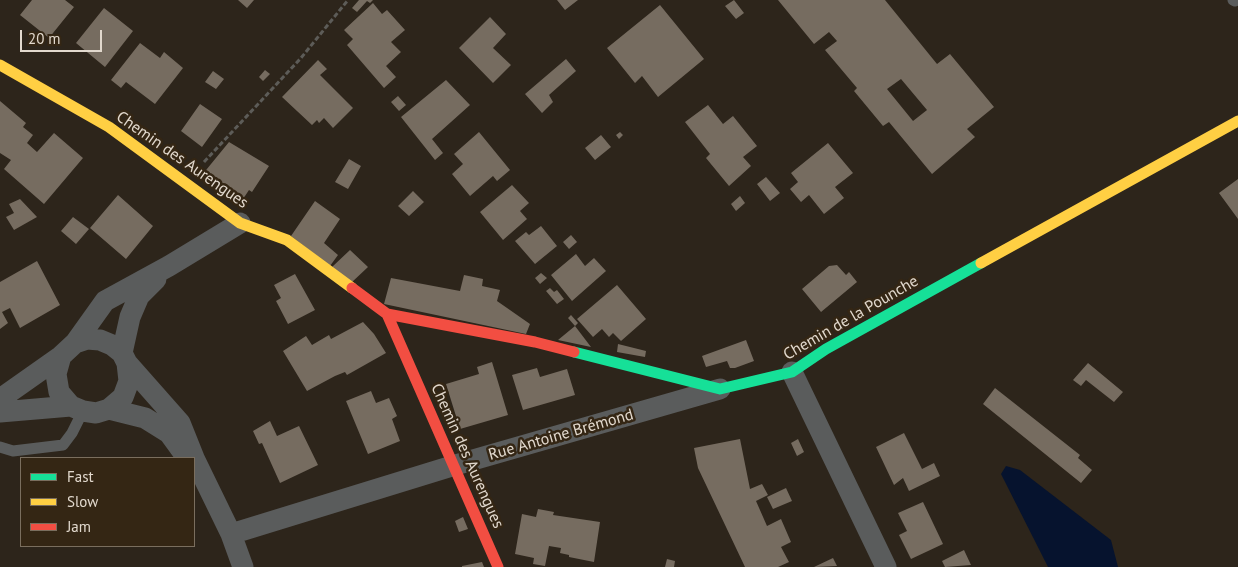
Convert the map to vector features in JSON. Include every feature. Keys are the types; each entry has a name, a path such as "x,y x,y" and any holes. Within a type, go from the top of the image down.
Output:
{"street":[{"name":"Chemin des Aurengues","path":"0,65 109,127 240,223 287,240 387,314 452,466 498,567"},
{"name":"Chemin de la Pounche","path":"387,314 535,342 720,389 792,372 826,349 1238,122"},
{"path":"77,409 59,392 56,374 68,350 105,301 169,266 240,223"},
{"path":"0,412 77,409 96,413 109,409 123,397 129,381 124,358 130,317 139,296 169,266"},
{"path":"0,399 68,350 88,339 100,340 112,345 180,423 192,457"},
{"path":"792,372 886,567"},
{"name":"Rue Antoine Brémond","path":"231,534 452,466 720,389"},
{"path":"109,409 145,418 169,432 189,457"},
{"path":"195,465 231,534 243,567"}],"lane":[{"path":"0,446 13,451 63,445 72,433 77,409"}],"path":[{"path":"185,182 301,58 348,0"}],"water":[{"path":"1006,466 1020,470 1111,540 1118,567 1048,567 1001,474"}],"building":[{"path":"32,0 65,0 74,7 49,38 20,15"},
{"path":"238,0 254,0 247,8"},
{"path":"359,0 373,0 370,3 367,1 357,12 352,8"},
{"path":"557,0 578,0 565,10"},
{"path":"734,0 744,13 736,19 725,6"},
{"path":"778,0 885,0 937,64 950,54 994,107 967,129 975,137 932,174 889,122 883,126 854,91 857,88 825,50 837,41 829,32 814,44","holes":["901,79 927,110 913,121 887,89"]},
{"path":"373,3 382,14 387,10 405,30 391,42 401,52 386,66 396,77 384,88 347,45 353,39 344,30"},
{"path":"660,5 704,59 658,97 642,76 635,83 607,48"},
{"path":"104,8 133,31 105,67 76,43"},
{"path":"490,17 506,34 493,48 511,65 493,83 459,48"},
{"path":"140,43 160,58 164,52 183,68 155,104 126,82 121,88 111,80"},
{"path":"566,59 576,71 549,95 553,102 542,113 525,94"},
{"path":"318,60 327,69 320,75 353,108 333,128 324,118 319,123 317,120 312,125 282,97"},
{"path":"265,70 270,74 263,81 259,77"},
{"path":"213,71 224,79 216,89 205,82"},
{"path":"446,80 470,105 432,139 443,153 435,160 401,117"},
{"path":"398,96 406,105 399,111 391,102"},
{"path":"0,101 26,123 23,127 33,135 27,143 37,152 54,133 83,158 44,204 4,169 11,160 0,153"},
{"path":"200,104 222,119 202,147 181,131"},
{"path":"708,105 723,124 733,116 757,146 743,157 751,166 729,186 706,158 710,154 685,122"},
{"path":"479,132 510,170 497,181 493,176 470,196 452,174 463,164 454,154"},
{"path":"620,132 623,135 619,139 616,135"},
{"path":"601,135 611,147 595,160 585,148"},
{"path":"229,142 269,166 252,192 249,190 241,202 202,175"},
{"path":"828,143 853,173 835,187 844,198 824,214 809,195 801,202 790,189 798,182 791,173"},
{"path":"349,159 361,166 348,189 335,182"},
{"path":"766,177 780,193 770,201 757,184"},
{"path":"1238,179 1238,219 1219,193"},
{"path":"512,185 529,203 520,211 527,219 503,240 480,212"},
{"path":"413,191 424,202 409,216 398,206"},
{"path":"118,195 153,226 126,259 90,228"},
{"path":"740,196 745,203 736,211 731,204"},
{"path":"20,199 37,217 14,230 6,217 14,213 9,204"},
{"path":"315,201 340,219 324,243 338,255 330,266 291,236"},
{"path":"73,217 89,229 76,244 61,231"},
{"path":"541,226 557,246 535,264 515,241 526,232 529,235"},
{"path":"571,235 577,242 569,249 563,242"},
{"path":"350,250 368,267 351,283 332,267"},
{"path":"576,254 585,266 594,258 606,271 572,301 551,275"},
{"path":"37,261 60,305 20,328 10,308 2,312 8,323 0,329 0,282"},
{"path":"837,265 846,275 849,272 857,282 821,312 802,289 829,266"},
{"path":"541,273 547,278 540,284 535,278"},
{"path":"295,274 315,310 288,324 276,301 281,298 274,285"},
{"path":"464,275 483,279 482,286 500,290 497,301 530,324 526,334 384,304 391,278 460,291"},
{"path":"617,285 646,319 621,341 613,333 609,337 602,329 593,337 577,319"},
{"path":"550,288 554,292 557,290 564,299 557,304 546,291"},
{"path":"571,315 578,323 575,326 568,318"},
{"path":"363,322 374,334 386,353 347,375 345,372 335,376 307,391 283,351 306,336 312,345 329,335 331,339"},
{"path":"575,326 591,347 558,340"},
{"path":"746,340 754,361 735,368 730,368 727,361 706,367 702,356"},
{"path":"618,344 646,351 645,357 617,352"},
{"path":"492,362 508,415 460,429 446,384 479,374 477,367"},
{"path":"1088,363 1123,392 1114,402 1086,380 1081,386 1073,380"},
{"path":"537,368 540,377 567,369 575,395 523,410 512,375"},
{"path":"995,388 1080,455 1078,458 1092,470 1081,483 983,404"},
{"path":"371,391 376,403 389,398 397,416 392,419 400,441 368,454 346,401"},
{"path":"270,421 277,436 299,426 318,465 280,483 262,443 259,444 253,431"},
{"path":"904,433 922,469 934,463 940,476 909,491 903,478 894,485 876,447"},
{"path":"740,439 750,489 762,484 768,495 756,501 767,526 781,519 791,542 781,547 789,562 778,567 745,567 698,468 694,448"},
{"path":"798,439 804,452 797,456 791,443"},
{"path":"786,488 792,501 773,509 767,497"},
{"path":"923,502 943,544 911,559 899,535 907,531 898,513"},
{"path":"538,509 554,512 553,515 600,522 594,562 569,557 569,555 560,553 561,548 549,546 545,566 533,564 534,558 515,554 522,514 536,517"},
{"path":"463,517 468,529 459,532 455,521"},
{"path":"964,550 971,565 945,567 942,561"},
{"path":"833,558 837,566 814,567"},
{"path":"667,559 675,561 674,567 665,567"},
{"path":"482,562 484,567 462,567 462,566"}],"traffic: fast":[{"path":"574,352 720,389 792,372 826,349 981,263"}],"traffic: slow":[{"path":"0,65 109,127 240,223 287,240 352,288"},
{"path":"981,263 1238,121"}],"traffic: jam":[{"path":"352,288 387,314 498,567"},
{"path":"387,314 535,342 574,352"}]}
